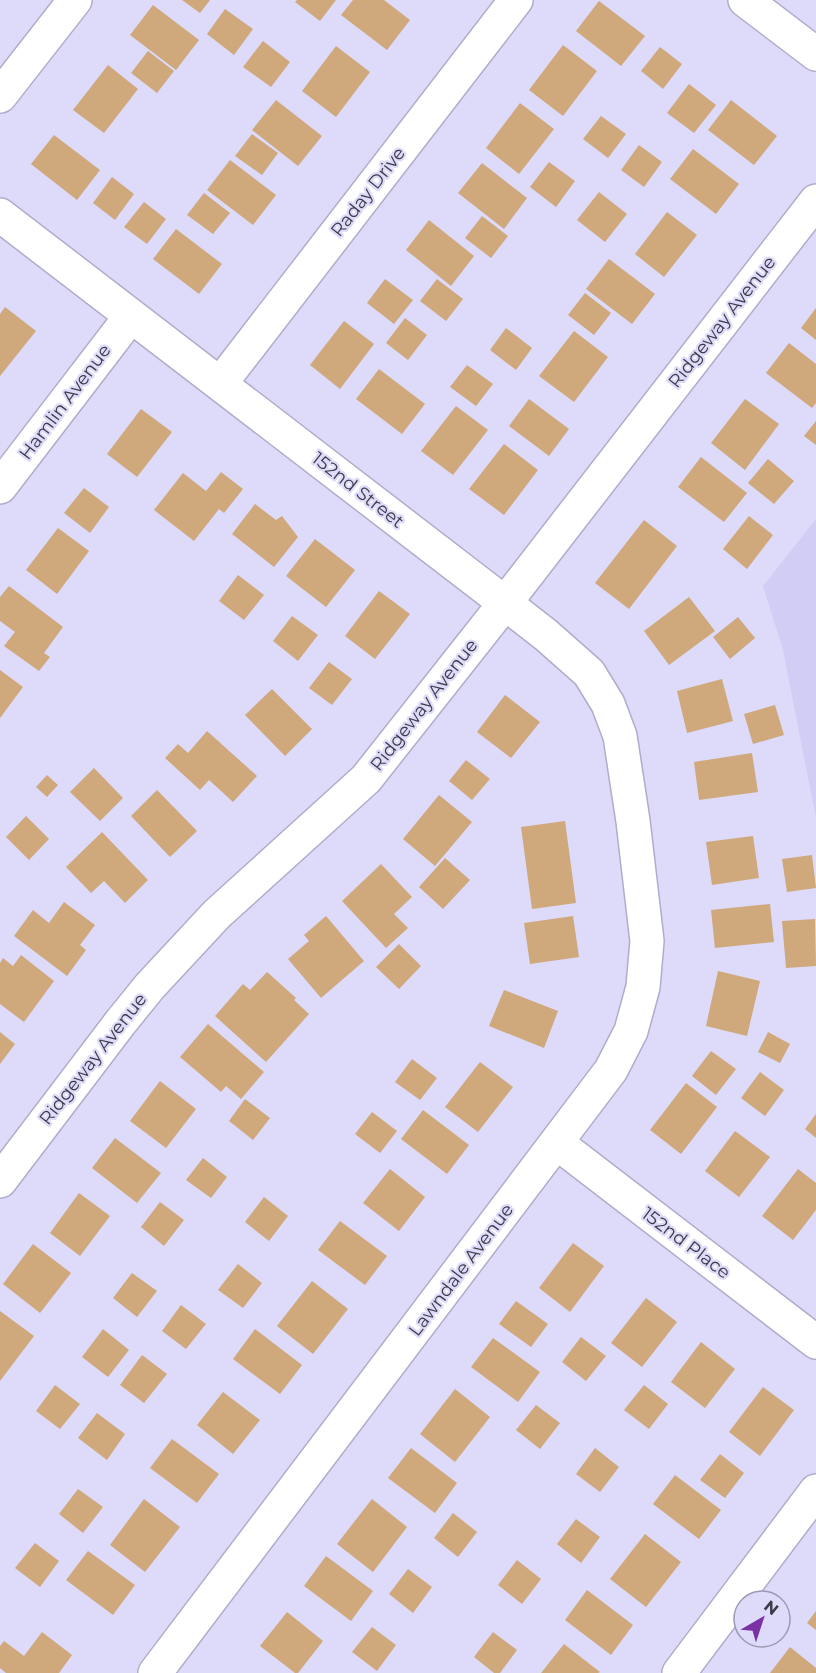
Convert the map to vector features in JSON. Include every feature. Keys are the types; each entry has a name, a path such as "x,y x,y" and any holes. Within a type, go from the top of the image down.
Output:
{"street":[{"path":"0,96 75,0"},
{"name":"Raday Drive","path":"220,384 516,0"},
{"path":"745,0 816,54"},
{"name":"Ridgeway Avenue","path":"0,1181 150,986 217,914 366,778 505,603 816,201"},
{"name":"152nd Street","path":"0,215 505,603 589,673 608,704 620,735 633,821"},
{"name":"Hamlin Avenue","path":"0,487 130,316"},
{"name":"Lawndale Avenue","path":"154,1673 611,1070 631,1031 643,987 647,941 633,821"},
{"name":"152nd Place","path":"556,1143 816,1342"},
{"path":"679,1673 816,1491"}],"shaded area":[{"path":"816,519 816,818 783,650 763,586"}],"building":[{"path":"182,0 210,0 200,13"},
{"path":"297,0 336,0 320,21 295,2"},
{"path":"353,0 384,0 410,20 387,50 341,15"},
{"path":"599,1 645,36 621,66 576,31"},
{"path":"153,5 199,40 176,70 130,35"},
{"path":"225,9 253,29 234,55 207,34"},
{"path":"263,41 290,62 271,87 243,67"},
{"path":"563,45 597,71 563,116 529,90"},
{"path":"336,46 370,72 336,117 302,91"},
{"path":"660,47 682,64 663,89 641,71"},
{"path":"148,51 174,71 157,93 131,73"},
{"path":"108,65 138,89 104,133 73,110"},
{"path":"689,84 716,105 694,133 667,113"},
{"path":"276,100 322,136 298,166 252,130"},
{"path":"731,100 777,136 754,165 708,130"},
{"path":"520,103 554,129 519,174 486,148"},
{"path":"601,116 626,134 608,158 583,139"},
{"path":"252,134 278,153 262,175 235,156"},
{"path":"54,135 100,170 77,200 31,164"},
{"path":"639,145 662,162 644,187 621,170"},
{"path":"693,149 739,184 716,214 670,179"},
{"path":"230,160 276,195 253,225 207,190"},
{"path":"549,162 575,181 556,207 530,187"},
{"path":"482,163 527,198 504,229 458,193"},
{"path":"112,177 134,194 115,220 93,203"},
{"path":"599,192 627,214 605,242 577,220"},
{"path":"204,193 230,213 213,234 187,215"},
{"path":"144,202 166,219 147,244 124,227"},
{"path":"667,212 697,235 664,277 635,254"},
{"path":"482,216 508,236 491,258 465,238"},
{"path":"429,220 474,256 451,286 406,250"},
{"path":"176,229 222,264 199,294 153,259"},
{"path":"609,259 655,294 632,324 586,289"},
{"path":"385,279 413,300 394,324 367,303"},
{"path":"437,279 463,299 446,321 420,301"},
{"path":"585,293 611,313 594,335 568,315"},
{"path":"5,307 36,331 0,376 0,314"},
{"path":"816,308 816,340 801,328"},
{"path":"405,318 427,335 408,360 386,343"},
{"path":"344,321 374,344 340,389 310,365"},
{"path":"506,328 532,348 516,370 490,350"},
{"path":"574,331 608,357 574,402 539,376"},
{"path":"789,343 816,364 816,403 812,408 766,373"},
{"path":"467,365 493,384 476,406 450,387"},
{"path":"379,369 425,404 402,434 356,399"},
{"path":"529,399 569,429 549,456 509,426"},
{"path":"745,399 779,424 745,470 711,443"},
{"path":"456,406 488,430 453,475 421,451"},
{"path":"141,409 172,432 137,477 107,454"},
{"path":"816,421 816,445 804,436"},
{"path":"504,444 538,470 504,515 469,489"},
{"path":"701,457 747,493 724,522 678,487"},
{"path":"768,459 794,481 774,504 748,483"},
{"path":"221,472 243,489 224,513 219,509 194,541 154,510 183,473 206,491"},
{"path":"84,488 109,507 90,533 64,513"},
{"path":"255,504 276,520 282,516 298,537 274,567 232,534"},
{"path":"749,516 773,535 747,569 723,549"},
{"path":"644,520 677,546 629,609 595,583"},
{"path":"58,528 89,551 57,594 26,570"},
{"path":"315,539 355,570 326,607 286,576"},
{"path":"238,575 264,595 244,620 219,601"},
{"path":"9,586 63,627 44,653 50,657 39,671 4,646 15,632 0,621 0,597"},
{"path":"379,591 410,614 375,659 345,636"},
{"path":"689,597 715,631 669,665 644,631"},
{"path":"292,616 318,635 298,661 273,641"},
{"path":"738,617 755,638 730,659 713,637"},
{"path":"329,662 352,679 332,705 309,688"},
{"path":"0,670 23,687 0,718"},
{"path":"722,679 733,721 687,733 677,691"},
{"path":"272,689 312,729 285,756 245,715"},
{"path":"505,695 540,722 511,758 477,732"},
{"path":"775,705 784,735 753,744 744,714"},
{"path":"207,731 257,776 233,802 209,780 200,790 165,758 178,744 188,753"},
{"path":"752,753 758,792 699,800 694,762"},
{"path":"466,760 490,779 472,800 449,781"},
{"path":"94,768 123,798 100,821 70,792"},
{"path":"47,775 58,785 47,797 36,787"},
{"path":"157,790 197,831 170,857 131,816"},
{"path":"439,795 472,822 435,866 403,839"},
{"path":"26,816 49,839 29,860 6,837"},
{"path":"565,821 576,903 532,909 521,827"},
{"path":"102,832 148,880 125,903 104,881 91,893 66,867"},
{"path":"753,836 759,878 712,885 706,842"},
{"path":"812,855 816,888 787,892 782,859"},
{"path":"445,858 470,880 443,909 419,887"},
{"path":"381,864 412,897 394,914 408,928 386,948 342,901"},
{"path":"64,902 95,925 80,945 86,950 67,976 14,936 33,910 49,923"},
{"path":"770,904 774,942 715,948 711,910"},
{"path":"326,916 364,961 321,998 288,959 309,941 304,935"},
{"path":"573,916 579,957 530,964 524,923"},
{"path":"815,919 816,966 786,968 782,921"},
{"path":"399,944 421,966 399,989 376,967"},
{"path":"21,955 54,981 24,1022 0,1004 0,963 3,958 13,966"},
{"path":"718,971 760,981 747,1036 706,1026"},
{"path":"267,972 296,998 294,1000 309,1014 266,1062 215,1016 243,984 250,990"},
{"path":"504,990 558,1011 544,1048 489,1026"},
{"path":"208,1024 264,1072 241,1099 226,1086 221,1092 180,1057"},
{"path":"0,1032 15,1044 0,1064"},
{"path":"768,1032 790,1044 780,1063 758,1052"},
{"path":"711,1051 736,1069 716,1095 692,1076"},
{"path":"412,1059 437,1078 420,1100 395,1082"},
{"path":"480,1062 513,1087 478,1132 445,1107"},
{"path":"760,1072 784,1090 765,1116 741,1098"},
{"path":"160,1081 196,1109 166,1148 130,1121"},
{"path":"686,1083 717,1107 681,1154 650,1130"},
{"path":"245,1099 270,1118 253,1140 229,1121"},
{"path":"423,1110 469,1145 447,1174 401,1139"},
{"path":"372,1112 397,1131 380,1153 355,1134"},
{"path":"816,1114 816,1138 805,1129"},
{"path":"735,1131 770,1157 739,1197 705,1171"},
{"path":"115,1138 161,1173 137,1203 92,1168"},
{"path":"203,1158 227,1177 211,1198 186,1180"},
{"path":"390,1169 425,1197 399,1231 363,1203"},
{"path":"798,1169 816,1183 816,1210 793,1240 762,1216"},
{"path":"79,1193 110,1216 80,1256 50,1233"},
{"path":"264,1197 288,1216 269,1241 245,1222"},
{"path":"160,1202 184,1220 164,1246 141,1227"},
{"path":"340,1221 387,1256 365,1285 318,1250"},
{"path":"573,1243 604,1266 570,1312 539,1288"},
{"path":"33,1244 71,1273 40,1313 3,1284"},
{"path":"238,1264 262,1283 243,1308 218,1290"},
{"path":"132,1273 157,1291 137,1317 113,1298"},
{"path":"312,1281 348,1309 313,1354 277,1326"},
{"path":"646,1298 677,1322 642,1367 611,1343"},
{"path":"516,1301 548,1324 531,1347 499,1324"},
{"path":"181,1305 206,1324 186,1349 162,1331"},
{"path":"0,1311 34,1336 0,1381"},
{"path":"103,1329 129,1350 108,1377 82,1357"},
{"path":"255,1329 302,1365 280,1394 233,1359"},
{"path":"581,1337 606,1356 586,1381 562,1362"},
{"path":"493,1338 540,1372 518,1402 471,1367"},
{"path":"701,1342 735,1369 705,1408 671,1382"},
{"path":"142,1355 167,1374 144,1403 120,1385"},
{"path":"55,1385 80,1404 60,1429 36,1411"},
{"path":"644,1385 668,1404 649,1429 624,1410"},
{"path":"763,1387 794,1410 760,1456 729,1432"},
{"path":"455,1389 490,1417 455,1462 420,1434"},
{"path":"223,1392 260,1420 233,1454 197,1425"},
{"path":"536,1405 560,1423 540,1449 516,1430"},
{"path":"97,1413 125,1434 107,1460 78,1438"},
{"path":"172,1439 219,1474 197,1503 150,1468"},
{"path":"411,1448 457,1483 435,1513 388,1478"},
{"path":"595,1448 619,1467 600,1492 576,1474"},
{"path":"720,1454 744,1473 725,1498 700,1480"},
{"path":"675,1475 721,1510 699,1539 653,1504"},
{"path":"78,1489 103,1507 83,1533 59,1514"},
{"path":"144,1499 180,1527 145,1572 110,1545"},
{"path":"372,1499 407,1527 373,1572 337,1544"},
{"path":"453,1513 477,1532 458,1557 434,1538"},
{"path":"576,1519 600,1537 581,1563 557,1544"},
{"path":"645,1534 681,1562 646,1607 610,1579"},
{"path":"35,1543 59,1561 40,1587 15,1568"},
{"path":"88,1551 135,1585 113,1615 66,1580"},
{"path":"326,1556 373,1591 351,1621 304,1586"},
{"path":"517,1560 541,1579 522,1604 498,1585"},
{"path":"408,1569 432,1587 413,1613 389,1594"},
{"path":"587,1590 633,1625 611,1655 565,1620"},
{"path":"816,1611 816,1630 807,1623"},
{"path":"287,1612 323,1641 298,1673 260,1646"},
{"path":"372,1627 396,1645 377,1671 352,1652"},
{"path":"42,1632 72,1655 59,1673 6,1673 0,1668 0,1646 4,1641 24,1656"},
{"path":"493,1632 517,1650 500,1673 494,1673 474,1657"},
{"path":"564,1644 600,1672 541,1673"},
{"path":"788,1649 792,1649 816,1668 816,1673 770,1673"}]}
